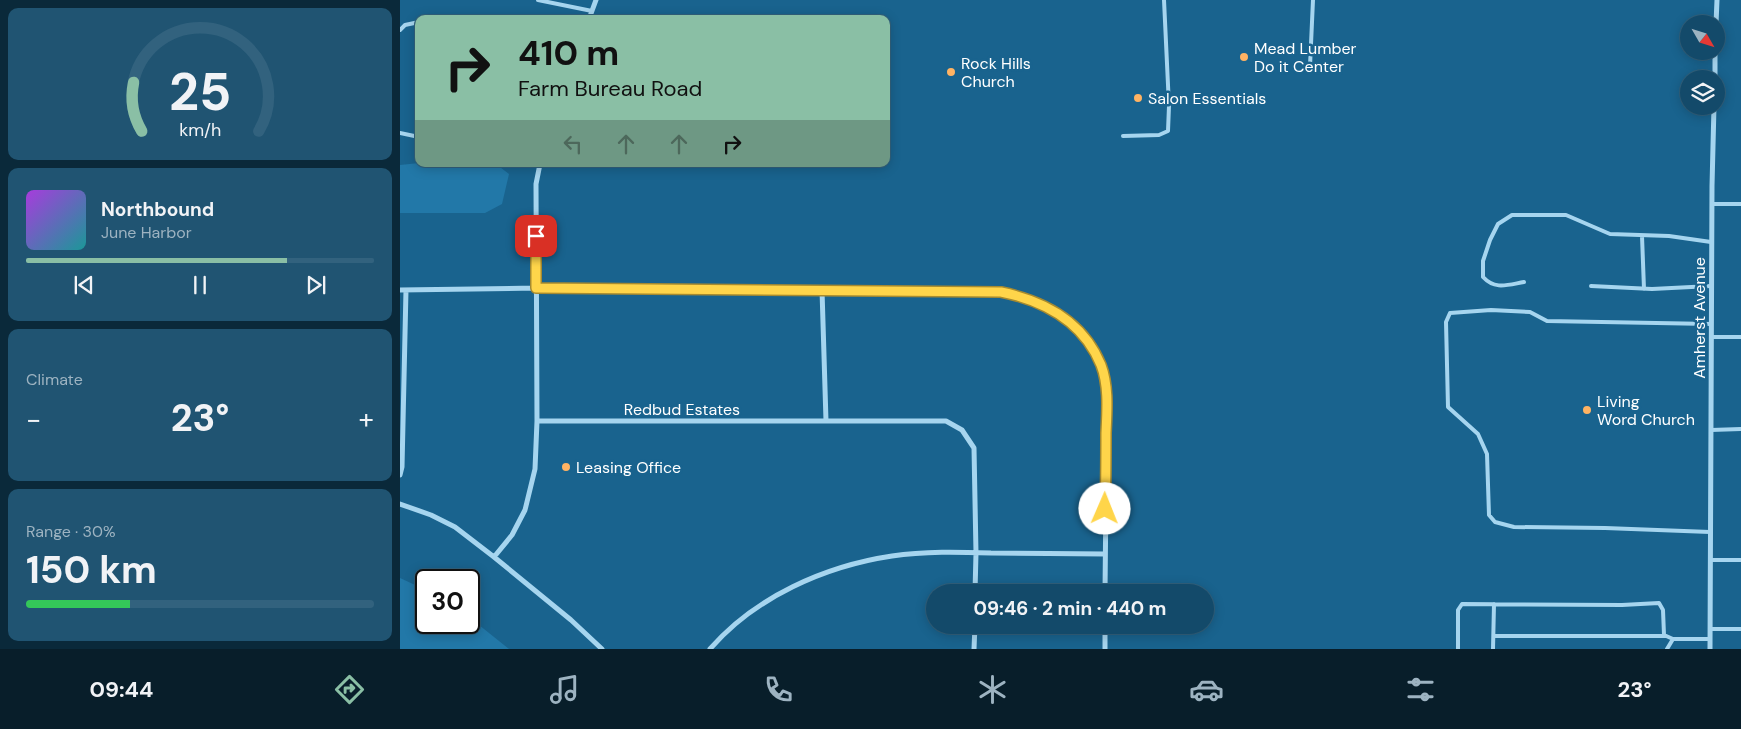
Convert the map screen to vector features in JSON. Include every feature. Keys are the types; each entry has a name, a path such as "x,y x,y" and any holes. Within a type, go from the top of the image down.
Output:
{"street":[{"path":"590,15 596,0"},
{"path":"1716,15 1717,0"},
{"name":"Amherst Avenue","path":"1710,649 1711,286 1714,115"},
{"path":"494,556 512,535 524,510 535,469 537,421 536,184 539,167"},
{"path":"400,476 402,467 403,290 536,288 1001,292 1033,300 1047,306 1073,324 1084,337 1101,366 1107,395 1105,584"},
{"path":"822,290 826,421"},
{"name":"Redbud Estates","path":"537,421 946,421 962,430 974,448 975,584"},
{"path":"400,504 431,515 455,527 494,556 571,620 602,649"},
{"path":"710,649 735,626 783,592 838,568 892,556 934,553 1105,554"},
{"path":"974,634 974,649"},
{"path":"1104,649 1105,634"}],"lane":[{"path":"538,0 592,11"},
{"path":"1123,136 1159,135 1168,131 1169,106 1164,0"},
{"path":"1310,66 1313,0"},
{"path":"400,30 405,25 415,23"},
{"path":"400,132 415,136"},
{"path":"1712,204 1741,204"},
{"path":"1524,282 1501,286 1490,283 1483,276 1483,261 1490,240 1498,224 1512,215 1566,215 1610,234 1669,236 1712,242"},
{"path":"1642,236 1644,288"},
{"path":"1591,286 1644,288 1711,286"},
{"path":"1710,532 1514,527 1495,522 1488,515 1487,454 1478,434 1448,407 1446,322 1450,313 1491,310 1530,312 1548,321 1711,324"},
{"path":"1711,337 1741,337"},
{"path":"1710,430 1741,429"},
{"path":"1710,560 1741,560"},
{"path":"1458,649 1458,610 1462,604 1622,605 1659,603 1663,610 1664,635 1666,636"},
{"path":"1493,649 1494,604"},
{"path":"1710,629 1741,629"},
{"path":"1494,636 1666,636 1673,639 1710,639"},
{"path":"1667,649 1673,639"}],"shaded area":[{"path":"415,163 415,167 500,167 509,174 502,204 485,213 400,213 400,165"},
{"path":"400,578 415,585 415,634 480,634 480,626 509,649 400,649"}],"place":[{"name":"Mead Lumber Do it Center","path":"1244,57"},
{"name":"Rock Hills Church","path":"951,72"},
{"name":"Salon Essentials","path":"1138,98"},
{"name":"Living Word Church","path":"1587,410"},
{"name":"Leasing Office","path":"566,467"}],"route":[{"path":"536,236 536,288 1001,292 1033,300 1047,306 1073,324 1084,337 1101,366 1107,395 1105,509"}]}
